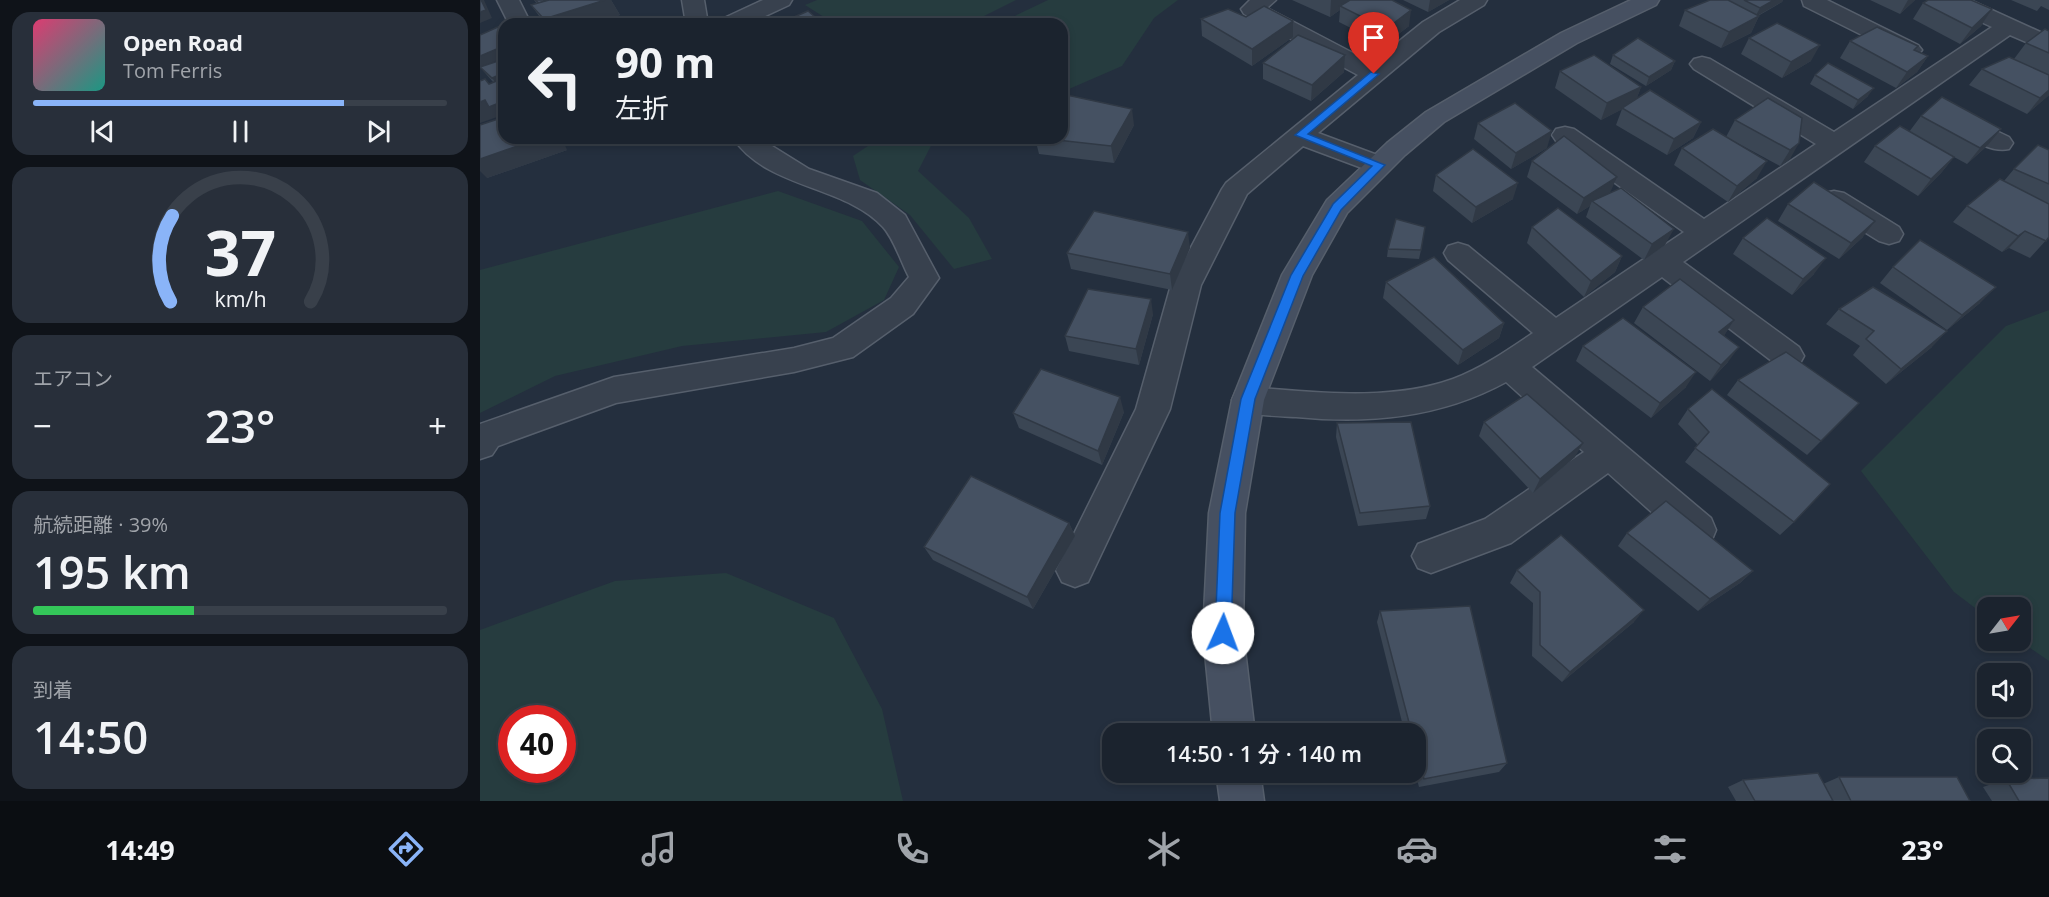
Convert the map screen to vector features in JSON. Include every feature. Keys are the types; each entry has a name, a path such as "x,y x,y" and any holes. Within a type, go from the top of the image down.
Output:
{"street":[{"path":"508,0 517,18"},
{"path":"693,0 695,18"},
{"path":"743,18 781,0"},
{"path":"1265,0 1252,9 1374,74"},
{"path":"1075,570 1153,409 1186,285 1236,189 1431,27 1476,0"},
{"path":"1233,723 1223,633 1227,513 1248,399 1297,275 1337,207 1379,165 1435,117 1497,78 1569,38 1648,0"},
{"path":"1952,0 2049,45"},
{"path":"1812,1 1947,68"},
{"path":"1248,399 1312,406 1398,405 1459,391 1509,366 1556,335 2008,26"},
{"path":"1702,64 1835,144"},
{"path":"1908,94 2000,143"},
{"path":"1300,135 1379,165"},
{"path":"1565,135 1705,233"},
{"path":"480,445 486,436 614,390 794,360 842,348 902,306 924,278 895,222 867,200 800,175 750,144"},
{"path":"1792,173 1889,234"},
{"path":"1458,253 1556,335"},
{"path":"1662,262 1788,357"},
{"path":"1509,366 1722,551"},
{"path":"1431,556 1498,531 1609,453"},
{"path":"1240,783 1242,801"}],"green space":[{"path":"817,0 1016,0 980,18 826,18 805,5"},
{"path":"1048,0 1178,0 1154,18 1122,66 1068,89 1068,18 1010,18"},
{"path":"871,144 932,144 918,171 969,218 992,259 954,269 910,215 860,180 853,156"},
{"path":"778,191 862,221 899,267 884,300 826,332 682,346 555,376 480,413 480,270"},
{"path":"2049,310 2049,661 2031,649 2031,597 1977,597 1977,609 1954,592 1861,471 2006,326"},
{"path":"726,573 834,618 882,709 903,801 480,801 480,630 615,581"}],"building":[{"path":"480,0 486,10 480,12"},
{"path":"549,0 605,0 547,18 543,18 531,5"},
{"path":"1350,0 1392,0 1411,10 1386,29 1340,6"},
{"path":"1710,0 1728,0 1759,16 1729,32 1685,10"},
{"path":"1744,0 1774,0 1760,8"},
{"path":"1928,0 1971,0 1992,9 1972,28 1923,3"},
{"path":"1264,6 1293,21 1252,49 1201,19 1228,9 1246,17"},
{"path":"808,11 816,18 792,18"},
{"path":"1777,23 1820,45 1791,62 1749,38"},
{"path":"498,27 498,48 480,56 480,35"},
{"path":"1877,27 1918,46 1914,50 1928,56 1907,72 1850,41"},
{"path":"2045,29 2049,31 2049,53 2026,43"},
{"path":"1298,35 1345,55 1312,85 1263,63"},
{"path":"1638,38 1675,61 1649,77 1613,55"},
{"path":"1594,55 1641,87 1607,103 1560,71"},
{"path":"2009,57 2049,75 2049,90 2040,98 1982,69"},
{"path":"498,61 498,76 492,78 480,67"},
{"path":"1828,63 1874,88 1858,100 1815,75"},
{"path":"485,79 489,84 498,80 498,103 489,107 485,100 480,102 480,81"},
{"path":"1650,90 1701,122 1674,139 1622,108"},
{"path":"1068,95 1132,109 1111,146 1068,141"},
{"path":"1942,97 2001,129 1980,148 1921,116"},
{"path":"1768,98 1802,118 1799,143 1790,150 1735,120"},
{"path":"1515,103 1552,131 1516,153 1478,123"},
{"path":"498,119 498,144 523,144 480,159 480,125"},
{"path":"1900,126 1954,157 1931,179 1875,146"},
{"path":"1713,129 1767,161 1737,186 1682,148"},
{"path":"1564,136 1617,177 1584,198 1532,161"},
{"path":"2038,145 2049,150 2049,184 2014,169"},
{"path":"1473,149 1518,183 1476,207 1436,175"},
{"path":"2000,179 2049,204 2049,237 2046,241 2025,231 2018,236 1967,206"},
{"path":"1814,182 1875,221 1851,243 1788,204"},
{"path":"1621,188 1674,229 1652,244 1592,201"},
{"path":"1558,208 1622,256 1591,281 1532,227"},
{"path":"1094,211 1188,232 1170,274 1067,253"},
{"path":"1767,218 1826,258 1803,279 1743,238"},
{"path":"1396,219 1425,227 1421,250 1388,249"},
{"path":"1920,240 1996,287 1962,315 1893,267"},
{"path":"1434,257 1504,323 1463,350 1386,282"},
{"path":"1680,279 1734,320 1719,332 1739,347 1721,365 1643,307"},
{"path":"1873,287 1947,331 1901,369 1866,339 1874,331 1839,309"},
{"path":"1088,289 1151,299 1136,349 1065,336"},
{"path":"1623,318 1696,372 1660,403 1583,346"},
{"path":"1786,352 1859,403 1821,441 1738,380"},
{"path":"1041,369 1120,397 1098,451 1013,413"},
{"path":"1712,389 1830,484 1794,522 1695,448 1709,432 1688,409"},
{"path":"1527,394 1583,443 1540,479 1484,422"},
{"path":"1411,422 1430,506 1360,513 1337,423"},
{"path":"971,476 1069,523 1027,597 924,547"},
{"path":"1666,501 1753,571 1710,599 1627,533"},
{"path":"1561,535 1644,610 1570,672 1540,645 1540,592 1517,570"},
{"path":"1470,606 1507,763 1426,779 1426,723 1409,723 1380,611"},
{"path":"1818,773 1833,801 1755,801 1743,780"},
{"path":"1839,777 1957,777 1970,801 1851,801"},
{"path":"2031,778 2049,778 2049,801 2019,801 2008,783 2031,783"}],"route":[{"path":"1223,633 1227,513 1248,399 1297,275 1337,207 1379,165 1300,135 1374,74"}]}
